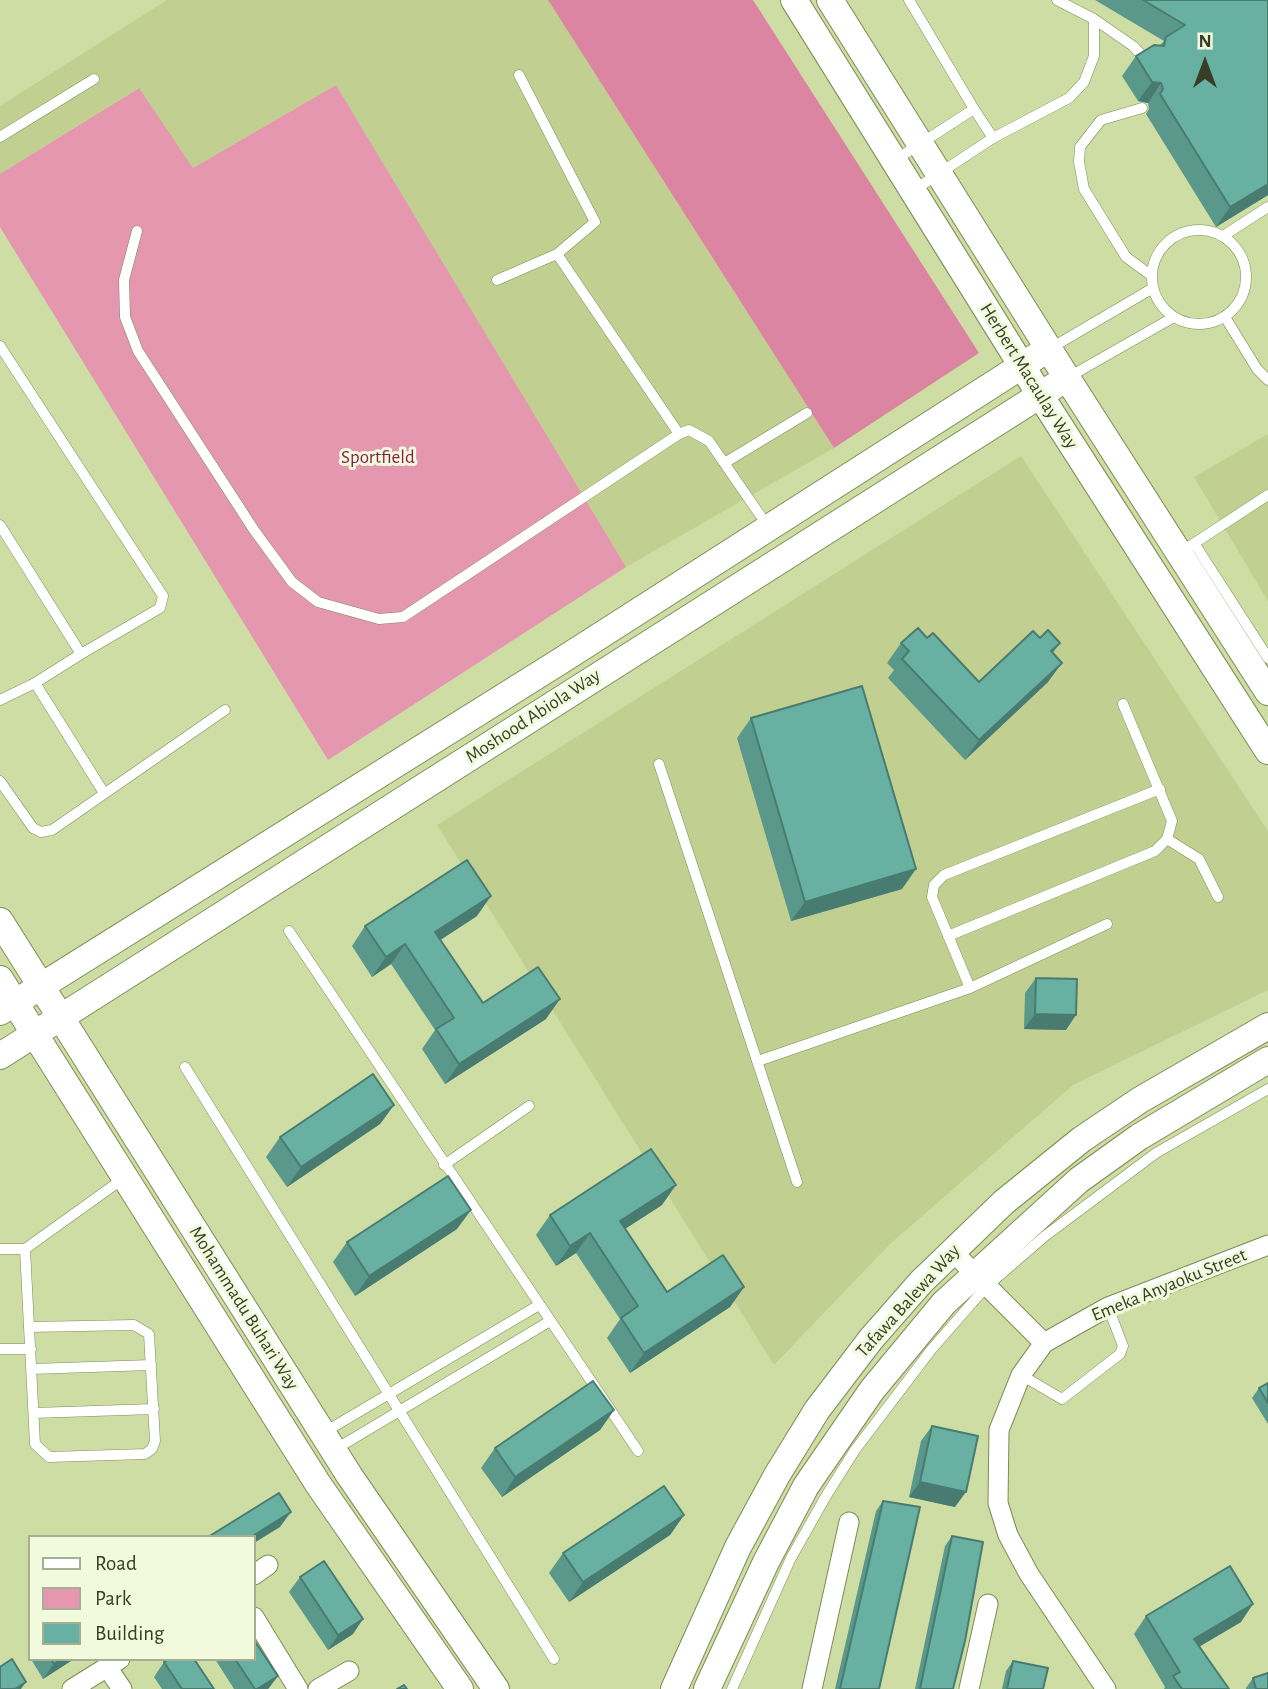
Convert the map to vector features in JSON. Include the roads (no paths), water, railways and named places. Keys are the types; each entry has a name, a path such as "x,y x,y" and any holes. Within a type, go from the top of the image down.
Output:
{"main road":[{"name":"Herbert Macaulay Way","path":"793,0 1040,395 1268,751"},
{"name":"Herbert Macaulay Way","path":"830,0 1066,378 1186,549 1268,692"},
{"name":"Moshood Abiola Way","path":"7,1007 559,662 1048,349"},
{"name":"Moshood Abiola Way","path":"0,1056 1066,378"},
{"path":"559,662 576,689"},
{"name":"Mohammadu Buhari Way","path":"0,921 328,1442 496,1689"},
{"name":"Mohammadu Buhari Way","path":"0,979 7,1007 34,1034 318,1484 460,1689"},
{"name":"Tafawa Balewa Way","path":"674,1689 738,1547 817,1410 871,1339 952,1251 1004,1202 1082,1139 1140,1100 1268,1026"},
{"name":"Tafawa Balewa Way","path":"707,1689 766,1562 806,1486 872,1390 944,1303 980,1281 1079,1180 1139,1137 1268,1060"}],"street":[{"name":"Emeka Anyaoku Street","path":"1106,1689 1029,1574 1008,1535 998,1503 999,1430 1021,1375 1044,1343 1108,1307 1268,1245"},
{"path":"952,1251 1044,1343"},
{"path":"812,1689 849,1522"},
{"path":"969,1689 989,1604"},
{"path":"256,1620 298,1689"},
{"path":"72,1689 113,1663 121,1689"},
{"path":"318,1689 349,1671"}],"lane":[{"path":"909,0 993,138"},
{"path":"1057,0 1094,19 1133,46 1146,60"},
{"path":"913,190 993,138 1069,98 1084,82 1094,56 1094,19"},
{"path":"497,280 557,254 595,222 519,75"},
{"path":"0,137 94,79"},
{"path":"1142,107 1101,120 1080,147 1079,162 1084,189 1126,257 1152,275"},
{"path":"895,160 974,109"},
{"path":"1223,236 1267,210"},
{"path":"1199,230 1223,236 1240,253 1247,276 1241,299 1225,317 1199,324 1174,317 1157,299 1153,288 1152,275 1159,252 1176,236 1199,230"},
{"path":"137,231 124,280 125,317 138,351 262,541 292,582 318,602 379,620 403,617 679,433 689,430 709,441 770,528"},
{"path":"557,254 679,433"},
{"path":"1048,349 1153,288"},
{"path":"1066,378 1174,317"},
{"path":"1225,317 1257,369 1268,380"},
{"path":"0,346 163,596 160,608 34,683 0,700"},
{"path":"726,462 807,413"},
{"path":"1268,495 1186,549 1268,657"},
{"path":"0,525 80,654"},
{"path":"34,683 104,793"},
{"path":"948,936 1155,851 1167,839 1172,821 1124,704"},
{"path":"0,781 27,822 41,832 51,830 225,710"},
{"path":"659,764 797,1182"},
{"path":"970,988 932,897 934,886 944,875 1160,789"},
{"path":"1167,839 1199,859 1218,897"},
{"path":"758,1061 970,988 1107,924"},
{"path":"289,931 638,1451"},
{"path":"185,1067 554,1660"},
{"path":"732,1689 791,1558 841,1473 980,1281 1156,1153 1268,1089"},
{"path":"444,1165 529,1106"},
{"path":"0,1249 25,1249 125,1178"},
{"path":"25,1249 35,1444 49,1457 145,1454 152,1449 155,1441 149,1334 134,1325 30,1326"},
{"path":"328,1442 389,1395 539,1304"},
{"path":"1021,1375 1062,1399 1120,1354 1123,1346 1108,1307"},
{"path":"328,1442 400,1411 550,1321"},
{"path":"0,1349 31,1349"},
{"path":"32,1369 151,1365"},
{"path":"34,1413 154,1409"}],"park label":[{"name":"Sportfield","path":"378,457"}]}
